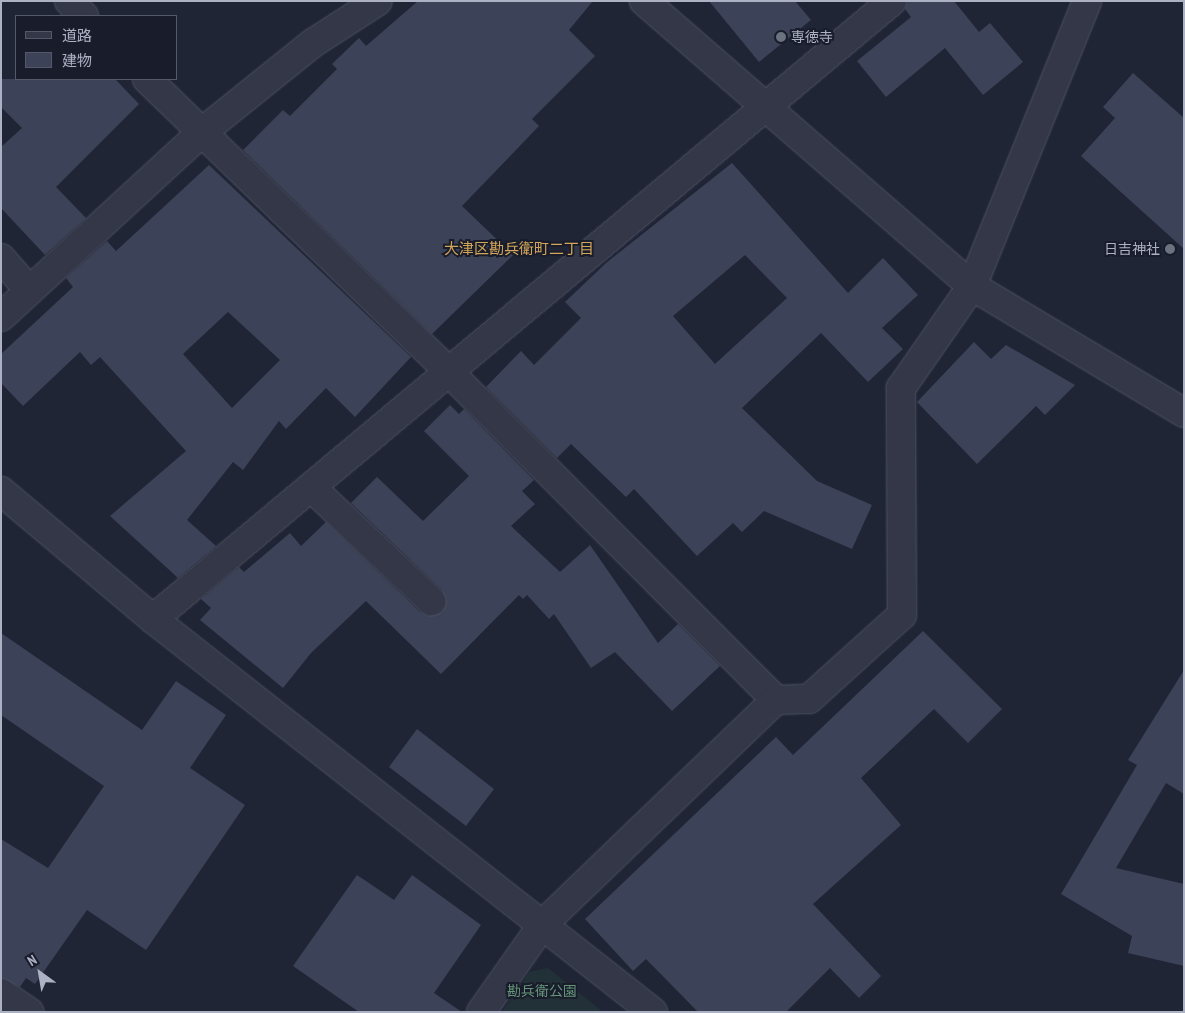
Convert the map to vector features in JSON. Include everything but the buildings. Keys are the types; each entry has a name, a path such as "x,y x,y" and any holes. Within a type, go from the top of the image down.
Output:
{"street":[{"path":"69,1 83,15"},
{"path":"1,317 201,133 314,43 378,1"},
{"path":"644,1 972,286 1184,413"},
{"path":"153,619 892,1"},
{"path":"481,1012 542,924 776,700 809,699 902,616 901,388 972,286 1081,5"},
{"path":"148,80 448,372 776,700"},
{"path":"1,258 29,290"},
{"path":"310,487 431,601"},
{"path":"1,491 153,619 653,1012"},
{"path":"1,993 29,1012"}],"green space":[{"name":"勘兵衛公園","path":"548,968 603,1012 502,1012 529,972"}],"place":[{"name":"専徳寺","path":"781,37"},
{"name":"日吉神社","path":"1170,249"}],"district":[{"name":"大津区勘兵衛町二丁目","path":"519,249"}]}
